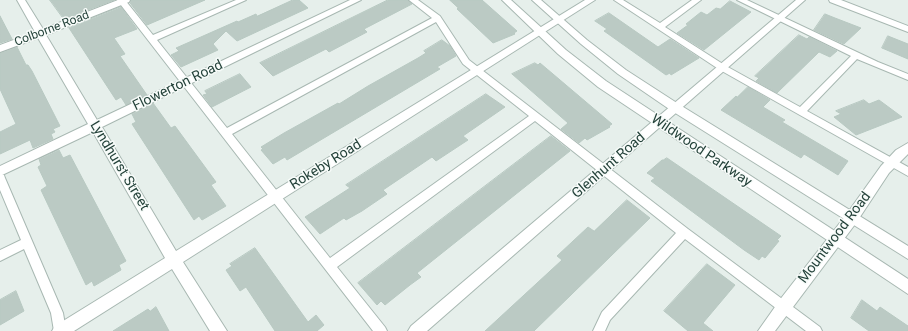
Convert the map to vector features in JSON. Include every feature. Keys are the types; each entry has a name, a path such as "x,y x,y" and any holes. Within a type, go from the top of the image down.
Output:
{"street":[{"name":"Lyndhurst Street","path":"21,0 174,260 219,331"},
{"name":"Colborne Road","path":"0,49 123,0"},
{"name":"Flowerton Road","path":"0,171 357,0"},
{"name":"Wildwood Parkway","path":"506,0 579,66 659,123 908,287"},
{"name":"Wildwood Parkway","path":"536,0 605,59 676,108 908,253"},
{"name":"Rokeby Road","path":"60,331 591,0"},
{"name":"Glenhunt Road","path":"416,331 801,0"},
{"path":"833,0 908,29"},
{"name":"Mountwood Road","path":"766,331 852,218 890,163 902,151 908,148"}],"lane":[{"path":"123,0 274,197 381,331"},
{"path":"152,39 242,0"},
{"path":"413,0 437,18 466,62 684,232 816,331"},
{"path":"618,0 723,68 908,172"},
{"path":"660,27 697,0"},
{"path":"741,0 856,55 908,76"},
{"path":"226,133 437,18"},
{"path":"801,112 856,55"},
{"path":"329,266 534,116"},
{"path":"0,178 57,313 60,331"},
{"path":"599,331 606,316 684,232"},
{"path":"0,256 27,242"}],"building":[{"path":"50,0 114,0 64,19"},
{"path":"131,0 205,0 147,25 130,3"},
{"path":"293,0 299,0 308,8 237,41 226,31 213,44 218,50 181,67 171,55 179,51 176,48 237,21 238,22 256,14 257,16"},
{"path":"388,0 408,0 412,4 364,29 367,32 329,52 326,49 273,76 260,63"},
{"path":"450,0 482,0 517,31 514,33 515,34 493,43 457,9 458,8"},
{"path":"730,1 751,12 704,50 677,33 688,25 686,24 701,12 707,15 716,8 720,9"},
{"path":"121,7 137,29 114,38 125,54 120,56 147,95 126,105 121,97 116,100 69,28"},
{"path":"609,13 658,47 670,39 699,58 671,75 670,73 666,75 604,31 607,29 595,21"},
{"path":"825,14 861,28 844,44 814,30"},
{"path":"0,16 12,39 0,43"},
{"path":"799,35 807,39 809,37 837,51 830,57 819,52 777,93 756,81 759,78 755,76"},
{"path":"888,36 908,44 908,59 882,48"},
{"path":"442,40 450,46 456,56 437,67 440,69 287,160 285,157 273,164 261,150 263,149 261,147 284,133 338,103 339,104 418,58 426,53 424,51"},
{"path":"17,47 26,65 28,65 32,71 60,126 53,129 55,132 51,134 53,139 33,148 30,140 0,154 0,132 16,124 0,89 0,53"},
{"path":"535,63 538,65 540,63 612,124 609,126 610,127 587,140 585,138 579,143 561,129 568,123 512,74"},
{"path":"240,74 251,87 212,107 203,95 207,94 205,91"},
{"path":"748,87 770,100 763,107 785,120 782,122 848,161 838,175 804,154 801,158 721,110"},
{"path":"486,94 505,107 463,136 468,140 436,161 432,157 383,190 387,194 362,211 346,220 344,218 320,234 305,217 350,188 346,185"},
{"path":"864,100 869,104 879,100 902,117 856,135 834,117 841,114 836,111"},
{"path":"153,103 171,128 175,126 216,182 211,185 226,206 202,220 199,216 194,220 132,124 136,122 132,114"},
{"path":"551,136 570,151 417,273 421,277 385,305 381,301 377,305 358,283"},
{"path":"59,150 63,158 70,155 126,261 119,265 121,270 94,286 92,281 86,285 41,190 47,186 38,167 41,165 39,159"},
{"path":"667,158 781,236 777,240 779,241 765,258 762,256 759,260 744,250 651,181 655,178 647,173 662,160"},
{"path":"627,200 650,218 534,331 485,331 562,260 557,256 588,227 594,231"},
{"path":"255,248 308,322 316,315 324,325 317,331 275,331 246,287 240,291 226,270 232,266 230,264"},
{"path":"707,264 735,285 703,323 713,331 688,331 664,311"},
{"path":"16,291 24,311 0,325 0,300"},
{"path":"862,300 877,311 880,307 908,326 908,331 869,331 851,318"},
{"path":"156,307 169,331 113,331 148,309 150,311"}]}
